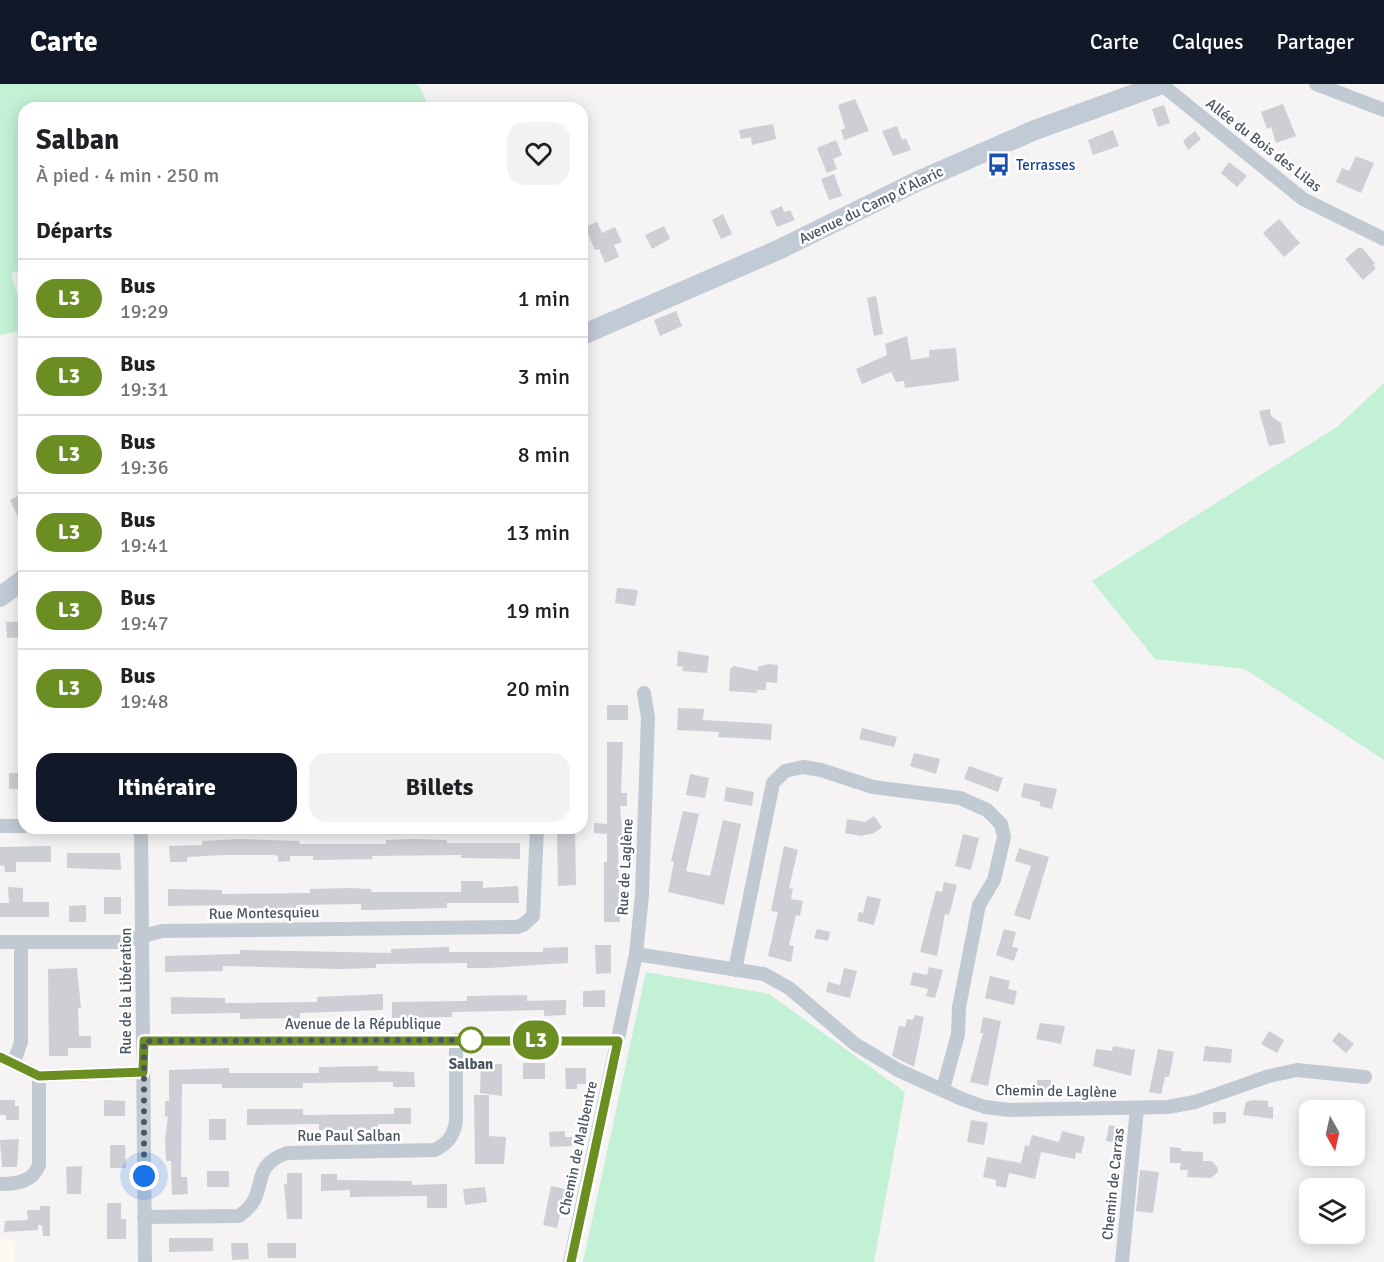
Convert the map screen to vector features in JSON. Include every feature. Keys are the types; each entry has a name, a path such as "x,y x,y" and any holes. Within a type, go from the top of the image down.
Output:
{"main road":[{"name":"Avenue du Camp d'Alaric","path":"588,332 778,250 918,181 1043,126 1162,84"},
{"path":"0,597 18,584"}],"street":[{"name":"Allée du Bois des Lilas","path":"1162,84 1303,199 1384,239"},
{"path":"1316,84 1384,110"},
{"name":"Rue de Laglène","path":"618,1041 636,954 642,895 648,717 644,693"},
{"path":"735,970 773,783 785,771 803,767 822,770 873,787 960,798 987,810 1001,824 1004,837 994,880 979,905 959,1007 958,1034 943,1089"},
{"path":"0,826 18,826"},
{"name":"Rue de la Libération","path":"141,834 145,1262"},
{"name":"Rue Montesquieu","path":"0,942 120,942 143,934 162,931 517,927 528,921 535,906 537,834"},
{"path":"14,1062 21,1042 21,942"},
{"name":"Chemin de Laglène","path":"636,954 764,974 789,988 855,1044 898,1070 985,1107 1009,1110 1168,1107 1195,1102 1269,1076 1297,1070 1365,1077"},
{"name":"Rue Paul Salban","path":"144,1217 239,1216 257,1199 263,1171 276,1157 287,1153 435,1150 447,1143 454,1134 456,1040"},
{"name":"Avenue de la République","path":"144,1041 618,1041"},
{"name":"Chemin de Malbentre","path":"570,1262 618,1041"},
{"path":"0,1057 39,1076 143,1072"},
{"path":"0,1184 27,1180 39,1165 39,1076"},
{"name":"Chemin de Carras","path":"1122,1262 1137,1109"}],"shaded area":[{"path":"0,1238 15,1240 14,1262 0,1262"}],"green space":[{"path":"0,84 416,84 420,87 426,102 18,102 18,271 11,273 18,298 18,331 0,335"},
{"path":"1384,383 1384,760 1245,669 1155,659 1092,581 1337,427"},
{"path":"646,972 769,994 905,1092 874,1262 583,1262"}],"building":[{"path":"855,99 869,131 844,140 841,130 845,128 838,105"},
{"path":"1283,104 1296,136 1276,143 1271,127 1267,129 1261,112"},
{"path":"1164,105 1170,123 1158,127 1152,109"},
{"path":"773,124 776,139 752,145 751,137 741,139 739,130"},
{"path":"897,126 902,140 906,138 911,150 893,156 882,131"},
{"path":"1113,130 1119,146 1093,155 1088,140"},
{"path":"1195,131 1201,139 1188,150 1183,141"},
{"path":"836,140 842,155 833,159 837,169 827,173 817,148"},
{"path":"1356,156 1374,163 1361,193 1336,182 1342,168 1349,171"},
{"path":"1229,162 1247,176 1237,187 1221,173"},
{"path":"834,174 842,196 829,200 821,179"},
{"path":"782,206 784,212 790,210 795,220 777,227 770,211"},
{"path":"723,214 732,234 721,239 712,220"},
{"path":"1279,219 1300,243 1284,257 1263,233"},
{"path":"597,222 602,233 615,227 622,242 614,245 619,257 605,263 599,249 595,250 588,234 588,226"},
{"path":"664,226 670,239 652,249 645,235"},
{"path":"1358,248 1362,248 1375,263 1373,265 1376,268 1363,280 1345,259"},
{"path":"876,296 883,334 874,336 867,298"},
{"path":"676,311 682,326 660,336 654,320"},
{"path":"907,336 911,360 929,357 929,350 956,348 959,381 905,388 904,381 896,382 891,372 862,384 856,369 887,355 885,344"},
{"path":"1270,409 1271,416 1281,423 1285,443 1269,446 1259,411"},
{"path":"18,496 18,517 10,500"},
{"path":"617,588 638,590 635,606 615,603"},
{"path":"18,621 18,637 7,638 6,622"},
{"path":"678,651 709,656 707,673 682,671 683,667 677,666"},
{"path":"768,664 778,665 777,683 766,682 766,690 757,690 757,693 729,691 730,669 734,666 758,671 758,667"},
{"path":"607,705 628,705 628,720 607,720"},
{"path":"678,708 704,709 703,720 772,724 771,740 718,737 719,732 677,730"},
{"path":"862,728 897,737 894,747 859,739"},
{"path":"607,742 623,742 621,793 627,793 627,806 620,806 623,844 618,844 620,922 604,922 604,862 607,862 607,834 594,833 594,823 607,824"},
{"path":"914,753 940,759 936,774 910,766"},
{"path":"969,766 1003,778 998,792 964,779"},
{"path":"9,773 18,773 18,789 9,789"},
{"path":"690,774 709,778 705,798 686,795"},
{"path":"1024,783 1057,789 1052,809 1040,806 1040,802 1021,797"},
{"path":"726,787 754,792 752,806 724,801"},
{"path":"683,811 699,814 686,871 710,876 723,820 741,824 724,905 668,892 674,862 671,861"},
{"path":"874,816 882,827 874,833 861,836 845,833 847,819 865,822"},
{"path":"557,834 575,834 576,885 558,886"},
{"path":"963,834 979,838 971,870 955,866"},
{"path":"239,839 299,841 300,844 386,844 386,840 411,839 447,840 447,843 520,843 520,859 461,858 461,855 372,856 373,859 313,860 313,856 290,856 290,861 278,862 278,856 274,855 224,855 187,857 187,862 170,862 169,846 202,845 202,841"},
{"path":"51,846 51,862 16,862 16,872 5,872 4,865 0,866 0,847"},
{"path":"784,846 798,850 789,888 793,889 791,899 803,901 800,916 796,915 789,945 794,946 791,962 768,956 778,912 771,911"},
{"path":"1019,848 1049,857 1030,920 1014,915 1031,866 1015,861"},
{"path":"67,853 120,853 121,870 67,868"},
{"path":"461,881 483,881 483,888 518,886 519,903 447,903 447,908 370,910 361,910 361,904 296,905 296,909 236,910 236,905 168,906 168,889 222,890 222,894 310,893 310,889 349,888 371,889 371,892 461,892"},
{"path":"944,882 957,885 949,915 945,914 937,956 920,952 936,891 942,892"},
{"path":"8,887 23,888 23,902 49,902 49,917 0,917 0,903 9,903"},
{"path":"867,896 881,899 874,925 857,921 859,912 863,913"},
{"path":"104,897 121,897 121,914 104,914"},
{"path":"86,905 86,922 69,922 69,906"},
{"path":"817,929 830,932 828,941 814,938"},
{"path":"1004,929 1016,932 1012,947 1018,948 1014,961 996,955"},
{"path":"595,945 611,945 611,973 596,974"},
{"path":"449,947 449,952 543,952 543,948 568,947 568,963 489,968 467,968 467,963 376,964 376,968 339,969 223,966 223,971 165,972 165,956 240,954 240,950 391,953 391,949"},
{"path":"929,967 943,970 935,998 926,996 928,989 910,985 913,972 927,975"},
{"path":"77,968 81,1008 78,1008 79,1036 91,1036 91,1048 68,1048 68,1056 49,1056 48,969"},
{"path":"844,968 857,971 850,998 826,992 828,982 840,985"},
{"path":"990,976 1010,981 1008,989 1017,991 1014,1005 985,998"},
{"path":"605,990 605,1007 583,1007 583,991"},
{"path":"383,994 383,1010 300,1013 300,1018 240,1019 240,1013 171,1014 171,997 225,998 225,1003 317,1002 317,997"},
{"path":"527,995 527,1001 566,1000 566,1015 544,1016 544,1010 452,1012 452,1017 392,1018 392,1002 467,1001 467,996"},
{"path":"915,1015 924,1017 914,1067 892,1056 899,1026 905,1027 907,1019 913,1020"},
{"path":"983,1017 1001,1021 988,1086 970,1082 983,1033 980,1033"},
{"path":"1040,1023 1065,1026 1061,1044 1036,1039"},
{"path":"1269,1031 1284,1040 1277,1053 1261,1044"},
{"path":"1339,1032 1354,1044 1346,1053 1332,1041"},
{"path":"1113,1046 1135,1050 1131,1076 1093,1066 1096,1049 1112,1051"},
{"path":"1205,1046 1232,1049 1231,1063 1203,1061"},
{"path":"1158,1049 1174,1052 1169,1077 1165,1077 1161,1094 1149,1092"},
{"path":"523,1063 545,1063 545,1079 523,1079"},
{"path":"481,1064 502,1064 502,1096 480,1093"},
{"path":"378,1066 378,1071 414,1072 415,1087 393,1087 393,1082 303,1083 303,1088 222,1088 222,1084 182,1084 181,1177 187,1177 188,1194 172,1195 171,1161 166,1161 165,1140 168,1116 165,1117 165,1101 169,1101 169,1070 229,1068 229,1073 319,1073 319,1067"},
{"path":"565,1068 586,1068 586,1084 577,1084 577,1089 566,1089"},
{"path":"1037,1080 1051,1080 1051,1092 1037,1092"},
{"path":"474,1095 489,1095 489,1136 506,1137 504,1164 475,1164"},
{"path":"0,1100 15,1100 15,1106 19,1106 19,1120 6,1120 6,1115 0,1115"},
{"path":"104,1100 125,1101 125,1116 104,1116"},
{"path":"1268,1101 1268,1107 1273,1107 1273,1119 1243,1115 1246,1102"},
{"path":"394,1108 411,1108 411,1124 378,1124 378,1130 319,1130 319,1124 247,1125 247,1109 303,1109 303,1115 394,1114"},
{"path":"1213,1112 1226,1112 1226,1123 1213,1124"},
{"path":"209,1119 226,1119 226,1140 209,1140"},
{"path":"971,1120 988,1123 984,1145 967,1142"},
{"path":"1109,1125 1121,1127 1118,1143 1106,1141"},
{"path":"565,1131 565,1137 572,1137 572,1146 550,1147 549,1132"},
{"path":"1062,1131 1085,1137 1081,1154 1076,1152 1075,1159 1041,1152 1035,1179 1009,1173 1006,1188 996,1186 996,1180 983,1177 987,1157 1021,1163 1025,1145 1029,1146 1032,1135 1059,1142"},
{"path":"19,1139 17,1167 2,1167 0,1140"},
{"path":"110,1145 125,1145 126,1168 110,1168"},
{"path":"1170,1147 1181,1148 1181,1151 1203,1152 1203,1161 1212,1161 1218,1168 1218,1172 1211,1178 1187,1177 1188,1170 1180,1170 1181,1163 1170,1163"},
{"path":"82,1166 81,1194 67,1194 66,1167"},
{"path":"1140,1170 1159,1172 1153,1213 1136,1211"},
{"path":"207,1171 229,1171 229,1187 207,1187"},
{"path":"287,1173 302,1173 302,1219 287,1219 284,1184 287,1184"},
{"path":"321,1174 337,1174 337,1180 412,1181 412,1185 447,1184 447,1208 427,1208 427,1196 350,1197 350,1190 321,1191"},
{"path":"551,1186 566,1189 557,1228 543,1225"},
{"path":"485,1187 487,1202 465,1205 463,1189"},
{"path":"107,1203 121,1203 121,1219 126,1219 126,1239 107,1239"},
{"path":"40,1206 50,1206 50,1236 43,1236 42,1225 38,1225 38,1230 4,1232 5,1221 28,1220 27,1210 40,1210"},
{"path":"169,1238 213,1238 213,1251 169,1252"},
{"path":"231,1243 248,1243 249,1259 232,1260"},
{"path":"267,1243 296,1243 296,1258 268,1258"}],"bus line":[{"name":"L3","path":"0,1057 39,1076 143,1072 144,1041 618,1041 571,1262"}],"place":[{"name":"Terrasses","path":"998,165"},
{"name":"Salban","path":"471,1040"}],"route":[{"path":"144,1176 144,1041 471,1040"}]}
